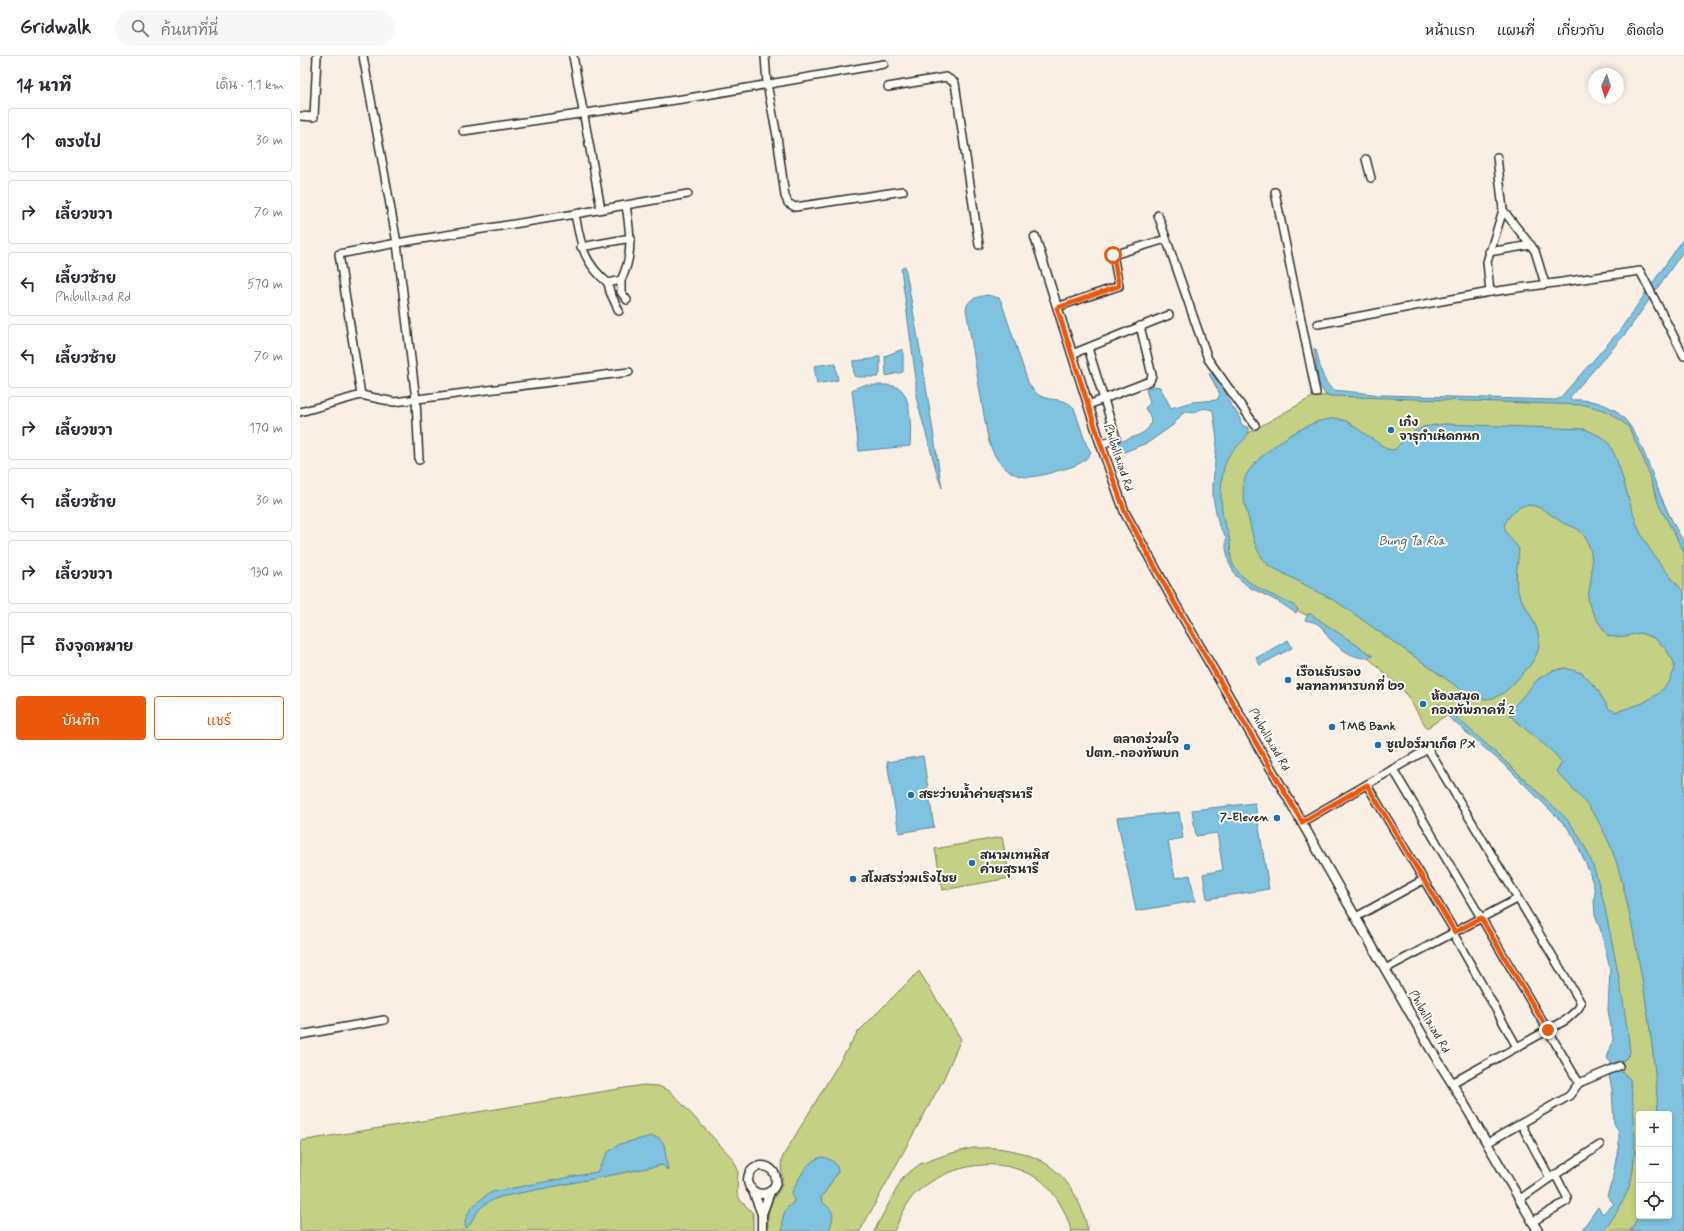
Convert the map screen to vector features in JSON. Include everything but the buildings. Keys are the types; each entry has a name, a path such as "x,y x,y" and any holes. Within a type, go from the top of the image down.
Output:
{"street":[{"path":"300,116 314,118 317,56"},
{"path":"363,56 397,243 416,400 419,460"},
{"path":"573,56 582,113 601,209"},
{"path":"765,56 767,84 777,136 785,196 788,203 795,207 903,191"},
{"path":"463,131 689,98 884,64"},
{"path":"888,87 946,77 955,83 979,245"},
{"path":"1490,292 1486,266 1503,210 1497,157"},
{"path":"1366,159 1371,178"},
{"path":"1275,192 1316,393"},
{"path":"361,395 339,254 688,194"},
{"path":"626,204 631,238 629,260 621,280 621,292 627,300"},
{"path":"1503,210 1531,245 1536,254 1545,284"},
{"path":"575,214 581,247 596,272 608,283 610,292 619,311"},
{"path":"1158,214 1208,359 1255,425"},
{"name":"Phibullaiad Rd","path":"1035,237 1101,445 1125,512 1174,602 1302,822 1430,1048 1538,1231"},
{"path":"581,247 631,238"},
{"path":"1057,308 1119,286 1113,255 1166,239"},
{"path":"1489,252 1531,245"},
{"path":"1318,324 1490,292 1640,271 1684,356"},
{"path":"608,283 621,280"},
{"path":"1072,354 1169,315"},
{"path":"1088,405 1150,380 1152,375 1140,326"},
{"path":"1088,348 1116,438 1101,445"},
{"path":"300,412 361,395 394,402 629,372"},
{"path":"1302,822 1428,749 1581,1003 1566,1020 1452,1083"},
{"path":"1393,770 1579,1083"},
{"path":"1367,785 1454,933 1517,1047"},
{"path":"1356,917 1423,880"},
{"path":"1385,969 1518,899"},
{"path":"300,1035 384,1020"},
{"path":"1487,1143 1569,1096 1579,1083 1619,1066"},
{"path":"1521,1124 1567,1196 1567,1201 1532,1222"},
{"path":"1520,1199 1600,1145"},
{"path":"762,1214 749,1184 749,1175 756,1168 765,1167 770,1168 776,1176 776,1185 770,1192 762,1214 762,1231"},
{"path":"753,1191 761,1194 770,1192"}],"green space":[{"name":"Bung Ta Rua","path":"1339,394 1582,402 1615,410 1629,426 1684,548 1684,1231 1600,1231 1627,1181 1616,1061 1626,1054 1598,890 1573,832 1526,784 1448,714 1427,728 1404,691 1364,654 1310,617 1259,591 1243,580 1232,566 1229,558 1227,536 1218,501 1225,455 1245,435 1312,397"},
{"name":"สนามเทนนิส ค่ายสุรนารี","path":"1002,837 1010,878 943,890 935,849"},
{"path":"919,971 961,1039 943,1080 860,1231 768,1231 770,1206 782,1184 781,1164 783,1156 857,1033"},
{"path":"643,1085 658,1086 670,1091 733,1159 738,1170 737,1194 741,1201 753,1213 753,1231 300,1231 300,1141"},
{"path":"973,1148 996,1148 1021,1153 1036,1158 1049,1166 1070,1186 1083,1214 1088,1231 1071,1231 1067,1217 1060,1204 1047,1186 1040,1180 1015,1168 1000,1165 984,1165 954,1171 940,1177 912,1197 903,1211 894,1231 874,1231 903,1177 920,1164 948,1154"}],"water":[{"path":"1684,238 1684,250 1626,333 1569,398 1571,400 1591,401 1606,406 1619,414 1629,424 1644,452 1668,514 1684,542 1684,552 1659,505 1644,460 1628,426 1607,411 1585,405 1330,396 1325,394 1319,385 1314,348 1316,350 1326,382 1334,390 1382,395 1559,399 1620,330"},
{"path":"905,266 942,488 916,397 916,379 901,269"},
{"path":"987,295 999,298 1001,301 1028,382 1033,390 1045,398 1069,403 1074,408 1086,444 1091,452 1082,462 1069,468 1030,477 1021,476 1006,469 996,457 987,433 966,309 971,300"},
{"path":"903,349 903,372 886,376 885,356"},
{"path":"880,356 880,373 878,377 854,376 853,361 872,359"},
{"path":"835,363 838,380 817,384 814,366"},
{"path":"1212,373 1225,391 1229,402 1239,416 1241,423 1249,428 1247,436 1229,455 1224,466 1221,482 1223,515 1228,531 1232,562 1237,571 1248,581 1267,593 1295,606 1298,609 1296,613 1279,602 1249,587 1236,576 1229,563 1226,548 1226,537 1219,526 1213,498 1217,439 1213,411 1204,409 1195,413 1186,412 1182,414 1173,425 1149,442 1122,453 1118,453 1114,448 1117,443 1140,434 1149,427 1151,422 1150,416 1145,408 1150,403 1146,389 1155,386 1160,387 1171,408 1192,402 1217,400 1220,394 1209,374"},
{"path":"865,385 895,386 903,392 910,415 910,446 859,451 852,390"},
{"name":"Bung Ta Rua","path":"1335,418 1346,421 1387,449 1394,450 1410,434 1423,427 1443,424 1584,429 1595,434 1606,440 1611,447 1620,469 1636,523 1644,540 1660,564 1684,592 1684,1231 1630,1231 1637,1219 1672,1219 1672,1111 1658,1111 1655,1068 1645,999 1627,902 1616,860 1604,832 1593,812 1556,771 1562,763 1554,753 1510,716 1509,712 1538,679 1552,671 1565,668 1582,673 1597,689 1609,709 1616,712 1643,703 1659,693 1669,682 1674,671 1674,662 1666,649 1654,638 1640,633 1626,636 1608,636 1588,602 1592,558 1586,539 1578,529 1563,523 1544,510 1530,505 1517,509 1510,516 1505,524 1505,527 1507,535 1519,549 1516,574 1517,589 1521,600 1536,627 1539,637 1539,645 1534,660 1505,692 1496,697 1486,699 1473,698 1337,602 1268,565 1260,555 1253,538 1244,499 1243,489 1245,478 1257,461 1266,452 1300,429 1320,421"},
{"path":"1309,613 1373,656 1361,658 1350,654 1338,646 1326,635 1321,626 1314,622 1305,620"},
{"path":"1288,640 1292,648 1260,665 1256,658"},
{"path":"1439,704 1447,709 1505,761 1558,811 1571,825 1582,842 1594,868 1602,896 1619,981 1630,1052 1623,1061 1612,1064 1607,1058 1613,1038 1608,1010 1610,969 1601,931 1595,914 1595,891 1589,871 1575,839 1567,827 1508,768 1439,709 1436,705"},
{"name":"สระว่ายนํ้าค่ายสุรนารี","path":"923,756 934,827 899,833 887,762"},
{"path":"1255,803 1269,889 1207,899 1203,874 1223,870 1217,833 1196,836 1192,810"},
{"path":"1179,812 1183,838 1168,841 1175,878 1190,875 1195,901 1136,911 1117,818"},
{"path":"1620,1070 1630,1079 1633,1103 1635,1143 1631,1180 1624,1200 1604,1231 1581,1231 1598,1207 1602,1214 1614,1204 1607,1196 1612,1181 1619,1143 1619,1132 1614,1123 1612,1090 1609,1075"},
{"path":"652,1136 659,1138 664,1144 668,1171 663,1165 500,1197 482,1207 466,1228 465,1222 469,1212 478,1202 492,1192 597,1172 608,1152 620,1144"},
{"path":"823,1157 834,1162 838,1172 821,1198 822,1202 830,1208 833,1214 829,1231 783,1231 785,1212 793,1203 794,1199 791,1195 792,1192 804,1170 812,1161"}],"place":[{"name":"เก๋ง จารุกำเนิดกนก","path":"1391,430"},
{"name":"เรือนรับรอง มลฑลทหารบกที่ ๒๑","path":"1288,680"},
{"name":"ห้องสมุด กองทัพภาคที่ 2","path":"1423,704"},
{"name":"TMB Bank","path":"1332,727"},
{"name":"ซูเปอร์มาเก็ต PX","path":"1378,745"},
{"name":"ตลาดร่วมใจ ปตท.-กองทัพบก","path":"1187,747"},
{"name":"สระว่ายนํ้าค่ายสุรนารี","path":"911,795"},
{"name":"7-Eleven","path":"1277,818"},
{"name":"สนามเทนนิส ค่ายสุรนารี","path":"972,863"},
{"name":"สโมสรร่วมเริงไชย","path":"853,879"}],"route":[{"path":"1113,255 1119,286 1057,308 1120,502 1160,577 1302,822 1367,785 1455,932 1481,918 1548,1030"}]}
